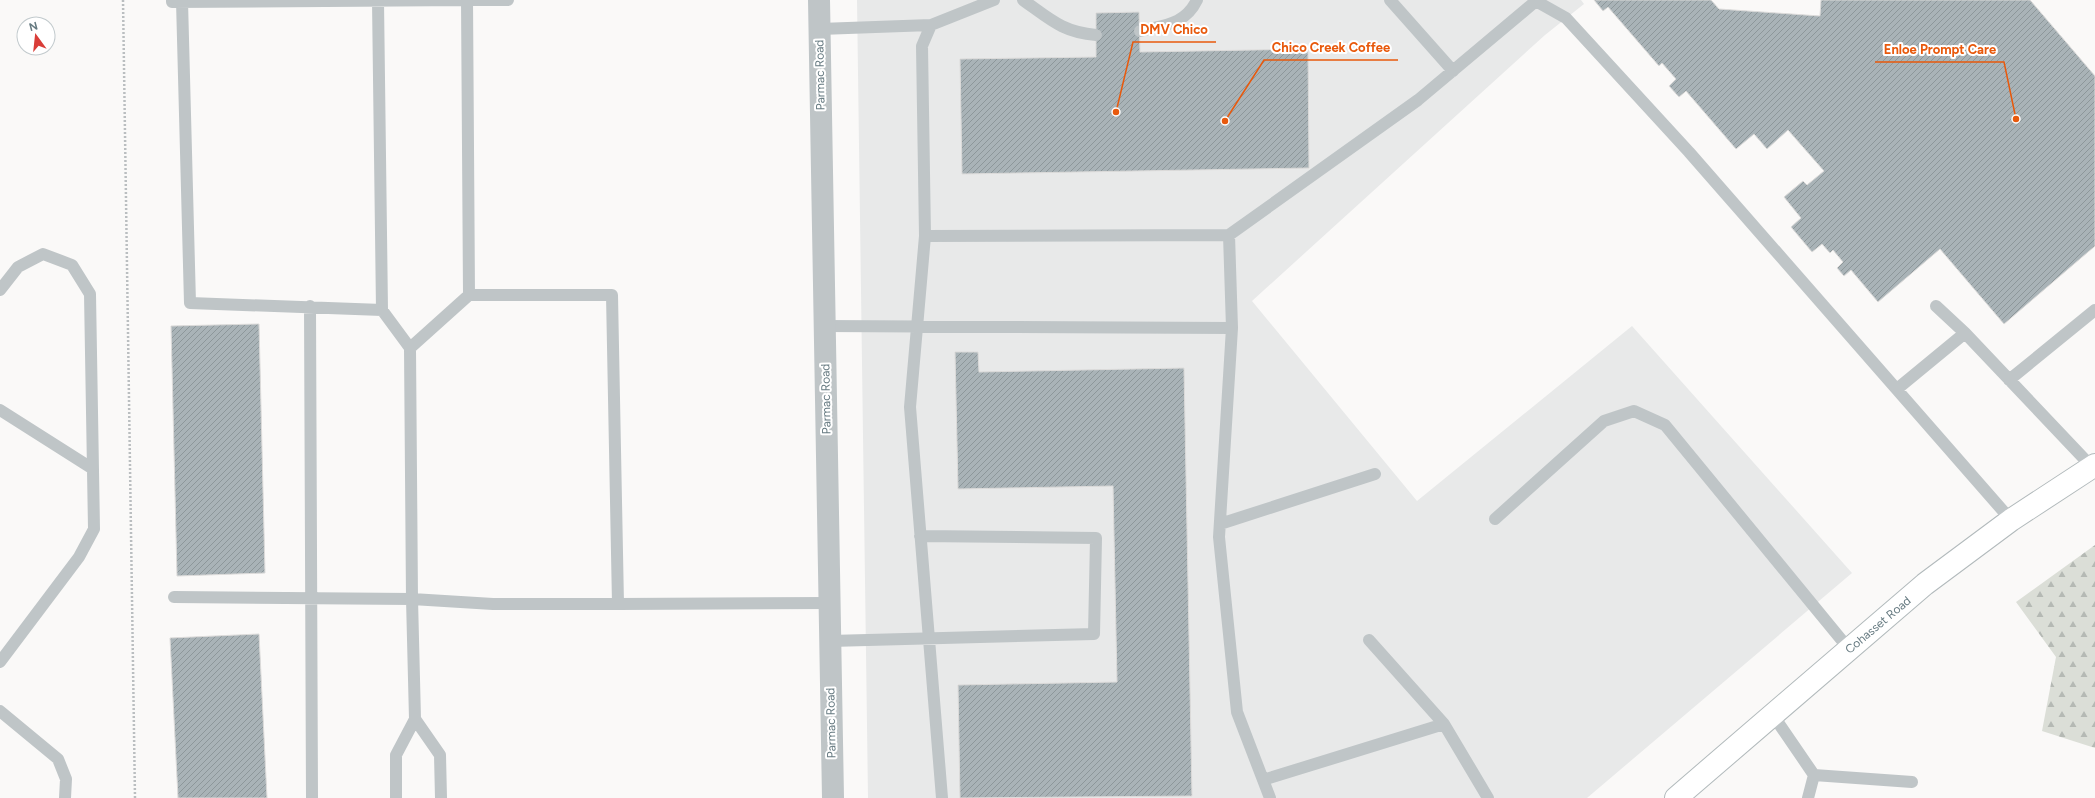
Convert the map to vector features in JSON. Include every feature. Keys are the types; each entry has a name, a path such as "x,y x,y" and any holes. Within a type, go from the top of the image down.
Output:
{"main road":[{"name":"Cohasset Road","path":"1676,798 1925,584 2012,520 2094,467"}],"street":[{"name":"Parmac Road","path":"818,0 820,29 832,798"}],"lane":[{"path":"382,310 310,306 190,303 177,0 508,0"},
{"path":"467,0 469,295"},
{"path":"820,29 931,25 994,0"},
{"path":"1023,0 1061,26 1078,33 1096,35"},
{"path":"1140,31 1176,22 1192,12 1197,0"},
{"path":"1390,0 1452,72"},
{"path":"925,236 1229,235 1418,100 1535,0 1566,18 1689,152 2012,520"},
{"path":"378,1 382,310 410,348 412,599 415,719 396,755 396,798"},
{"path":"931,25 922,46 925,236 910,407 942,798"},
{"path":"1229,235 1232,328 1219,537 1237,712 1270,798"},
{"path":"0,290 18,267 43,254 72,265 90,294 94,529 79,556 0,662"},
{"path":"410,348 469,295 612,295 618,604"},
{"path":"310,306 312,798"},
{"path":"1936,306 1965,333 2094,467"},
{"path":"2009,380 2095,310"},
{"path":"824,326 1232,328"},
{"path":"1897,389 1965,333"},
{"path":"0,410 93,469"},
{"path":"1495,519 1604,421 1634,411 1666,425 1849,649"},
{"path":"1220,524 1375,474"},
{"path":"830,641 1094,634 1096,538 920,536"},
{"path":"174,597 412,599 493,604 829,603"},
{"path":"1369,640 1444,724 1488,798"},
{"path":"0,711 58,759 66,779 65,798"},
{"path":"1772,715 1814,775 1808,798"},
{"path":"415,719 440,755 441,798"},
{"path":"1263,780 1444,724"},
{"path":"1814,775 1912,782"}],"path":[{"path":"123,0 135,798"}],"shaded area":[{"path":"857,0 1581,0 1584,4 1545,35 1252,301 1417,501 1632,326 1852,573 1587,798 868,798"}],"green space":[{"path":"2095,545 2095,748 2042,731 2056,657 2016,602"}],"building":[{"path":"1594,0 1711,0 1719,9 1820,16 1821,0 2030,0 2095,76 2095,246 2004,324 1940,249 1878,302 1851,270 1844,276 1837,268 1843,262 1833,250 1830,253 1822,244 1812,252 1791,227 1801,218 1784,197 1803,181 1807,185 1824,171 1788,130 1767,149 1754,134 1736,149 1686,91 1679,97 1669,86 1676,79 1662,63 1659,66 1608,7 1603,11"},
{"path":"1139,12 1140,52 1308,49 1309,168 962,174 960,59 1096,57 1096,13"},
{"path":"259,324 265,573 177,576 171,326"},
{"path":"955,352 978,352 979,372 1184,368 1192,796 960,798 958,685 1117,682 1113,486 958,489"},
{"path":"259,634 267,798 178,798 170,638"}],"place":[{"name":"DMV Chico","path":"1116,112"},
{"name":"Enloe Prompt Care","path":"2016,119"},
{"name":"Chico Creek Coffee","path":"1225,121"}]}
